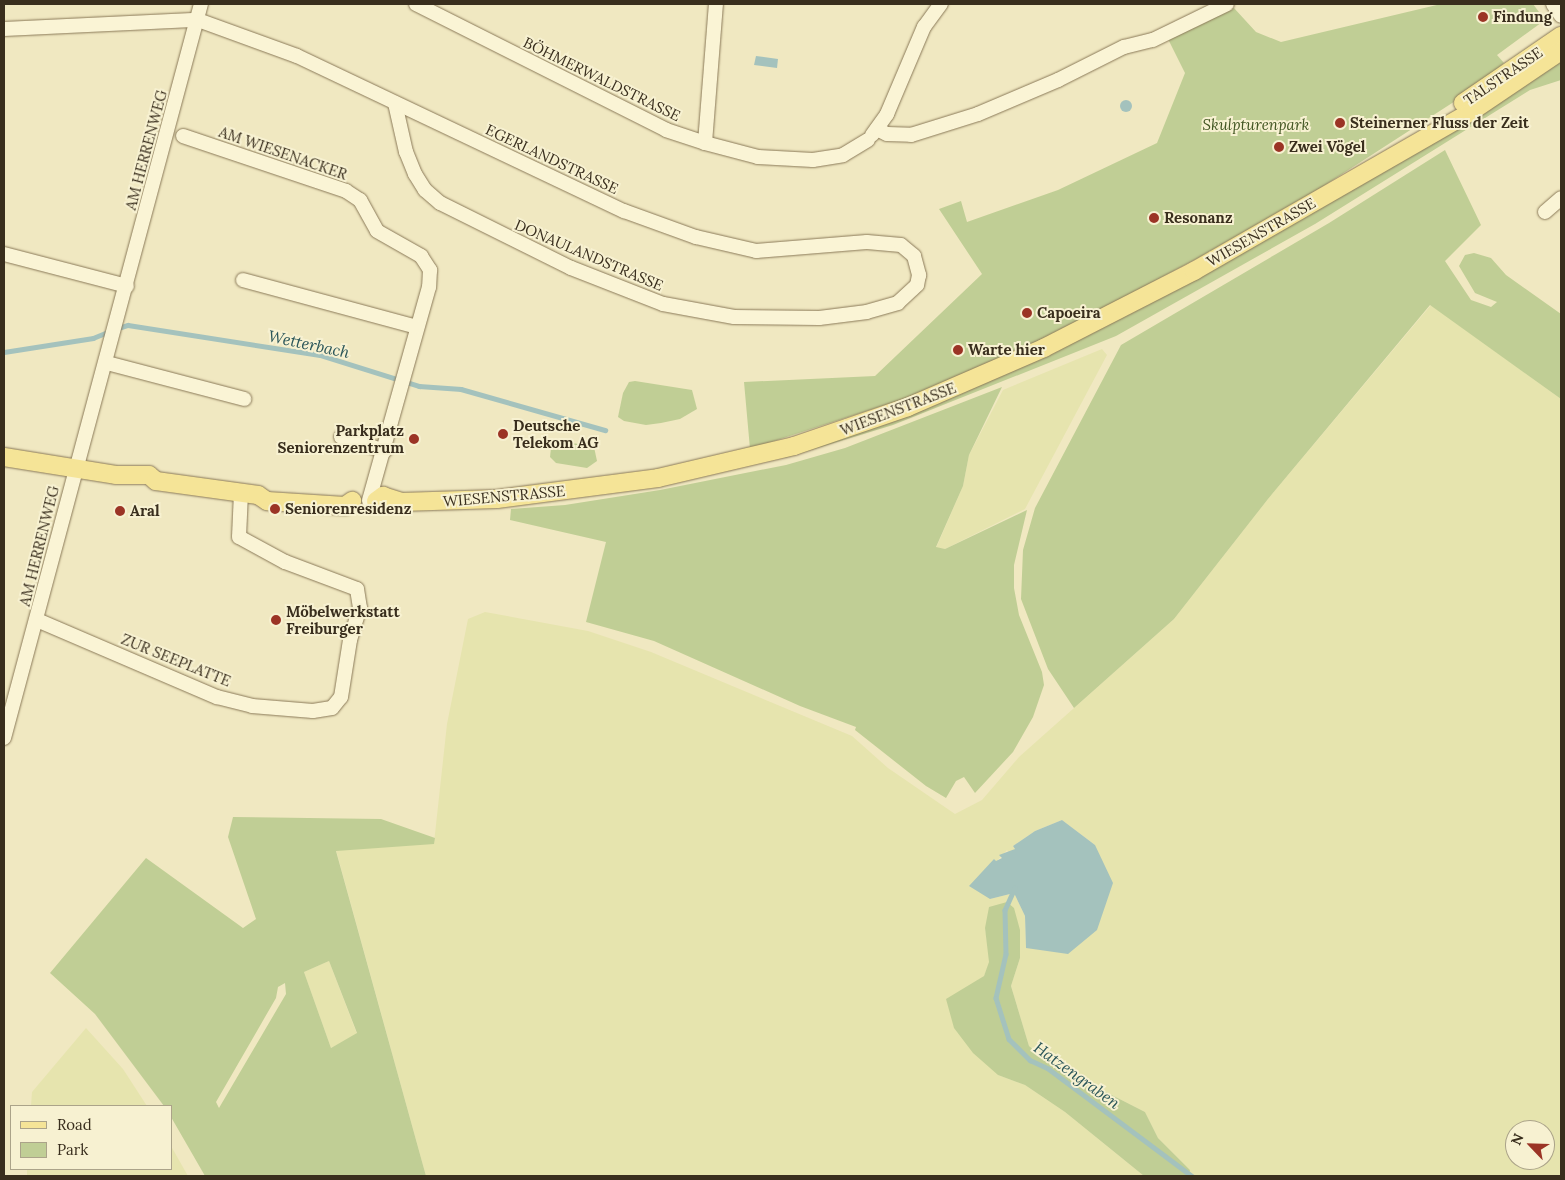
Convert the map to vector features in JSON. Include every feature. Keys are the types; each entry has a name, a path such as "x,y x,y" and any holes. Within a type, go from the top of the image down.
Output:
{"main road":[{"name":"TALSTRASSE","path":"1351,179 1373,161 1561,36"},
{"name":"TALSTRASSE","path":"1351,179 1468,113 1561,51"},
{"name":"WIESENSTRASSE","path":"4,457 128,477 136,483 149,485 156,481 249,494 267,491 345,495 383,506 395,507 401,502 512,498 658,478 763,454 859,425 958,387 1085,327 1194,271 1351,179"}],"street":[{"name":"AM HERRENWEG","path":"4,738 38,620 74,468 107,363 201,4"},
{"name":"BÖHMERWALDSTRASSE","path":"416,4 666,130 705,143 758,156 813,160 843,155 871,137"},
{"path":"705,143 716,4"},
{"path":"871,137 924,27 941,4"},
{"path":"871,137 887,134 912,135 978,114 1058,80 1124,47 1153,40 1222,4"},
{"path":"1554,4 1561,16"},
{"path":"4,29 198,20"},
{"name":"EGERLANDSTRASSE","path":"198,20 297,56 624,211 696,237 756,251 867,242 889,242 908,249"},
{"name":"DONAULANDSTRASSE","path":"395,103 406,152 415,174 425,190 440,203 571,268 662,304 734,317 819,318 867,312 898,302 917,286 917,265 908,249"},
{"name":"AM WIESENACKER","path":"183,136 346,191 360,200 377,230 421,256 430,270 429,287 385,451 366,501"},
{"path":"1545,212 1561,198"},
{"path":"4,254 127,286"},
{"path":"243,280 417,326"},
{"path":"107,363 244,399"},
{"path":"342,437 385,451"},
{"name":"ZUR SEEPLATTE","path":"38,620 217,697 252,706 313,711 332,708 341,697 350,640 360,608 356,589 285,562 239,537 237,522 249,494"}],"shaded area":[{"path":"1431,305 1561,399 1561,1176 1189,1176 1190,1170 1158,1138 1145,1112 1051,1064 1029,1046 1011,986 1020,958 985,928 990,962 984,976 970,986 998,1075 1025,1085 1065,1112 1144,1176 426,1176 336,850 434,843 447,724 468,619 485,612 588,631 651,652 852,736 888,768 955,814 982,800 1019,757 1174,619 1268,499","holes":["1062,820 1095,845 1026,948 1025,916 1014,893 990,899 994,859 996,862 1007,850 1009,853 1015,849 1013,846 1035,831"]},
{"path":"1102,349 1107,355 1025,509 945,549 936,548 963,486 969,455 1003,390"},
{"path":"329,961 357,1034 331,1048 304,972"},
{"path":"86,1028 123,1069 146,1105 31,1105 32,1092"},
{"path":"172,1148 188,1176 27,1176 27,1170 172,1170"}],"green space":[{"name":"Skulpturenpark","path":"1441,4 1533,4 1545,20 1497,55 1504,63 1463,96 1322,187 1198,258 1047,338 916,395 750,449 744,382 875,376 982,274 939,209 961,201 967,222 1058,190 1157,143 1185,73 1168,39 1234,8 1256,32 1281,42"},
{"path":"1561,61 1561,80 1530,90 1315,224 1116,336 893,425 785,458 786,453 1023,364"},
{"path":"1445,150 1481,225 1445,261 1471,300 1491,307 1497,302 1475,293 1459,266 1465,255 1474,253 1491,258 1506,275 1561,314 1561,399 1430,305 1268,499 1174,619 1074,708 1048,669 1021,599 1023,550 1035,508 1121,345 1329,223"},
{"path":"635,381 692,390 697,409 680,419 661,423 646,425 624,421 618,417 623,393 629,382"},
{"path":"1002,387 969,455 963,486 936,547 945,549 1027,510 1014,565 1014,588 1019,615 1042,672 1044,685 1033,717 1013,752 975,793 964,777 956,781 946,798 926,786 855,730 856,727 800,706 654,641 586,622 606,542 510,520 511,509 565,505 660,490 786,465 845,448"},
{"path":"562,441 594,447 597,461 587,468 556,463 550,457 551,448"},
{"path":"233,817 381,819 435,838 434,844 336,851 426,1176 205,1176 172,1119 172,1105 163,1105 95,1014 50,973 146,858 243,928 256,919 228,837","holes":["329,961 357,1033 331,1048 304,972","285,983 286,994 219,1108 216,1102 276,998 278,987"]},
{"path":"1007,902 1014,908 1020,930 1020,958 1011,986 1029,1046 1051,1064 1145,1112 1158,1138 1190,1170 1189,1176 1144,1176 1065,1112 1025,1085 998,1075 973,1053 954,1028 946,999 984,976 989,962 985,928 989,907"}],"water":[{"path":"756,56 778,59 777,68 754,65"},
{"path":"1124,100 1128,100 1132,106 1128,112 1124,112 1120,108 1120,104"},
{"path":"1062,820 1095,845 1113,883 1097,930 1068,954 1026,948 1025,916 1014,893 990,899 969,886 994,859 996,861 1002,858 999,855 1015,849 1013,846 1035,831"}],"waterway":[{"name":"Wetterbach","path":"118,328 128,325 320,355 419,386 461,389 605,430"},
{"name":"Wetterbach","path":"4,352 93,338 110,331"},
{"name":"Hatzengraben","path":"1015,888 1005,910 1006,954 996,998 1009,1039 1030,1060 1049,1069 1192,1176"}],"place":[{"name":"Findung","path":"1483,17"},
{"name":"Steinerner Fluss der Zeit","path":"1340,123"},
{"name":"Zwei Vögel","path":"1279,147"},
{"name":"Resonanz","path":"1154,218"},
{"name":"Capoeira","path":"1027,313"},
{"name":"Warte hier","path":"958,350"},
{"name":"Deutsche Telekom AG","path":"503,434"},
{"name":"Parkplatz Seniorenzentrum","path":"414,439"},
{"name":"Seniorenresidenz","path":"275,509"},
{"name":"Aral","path":"120,511"},
{"name":"Möbelwerkstatt Freiburger","path":"276,620"}]}
